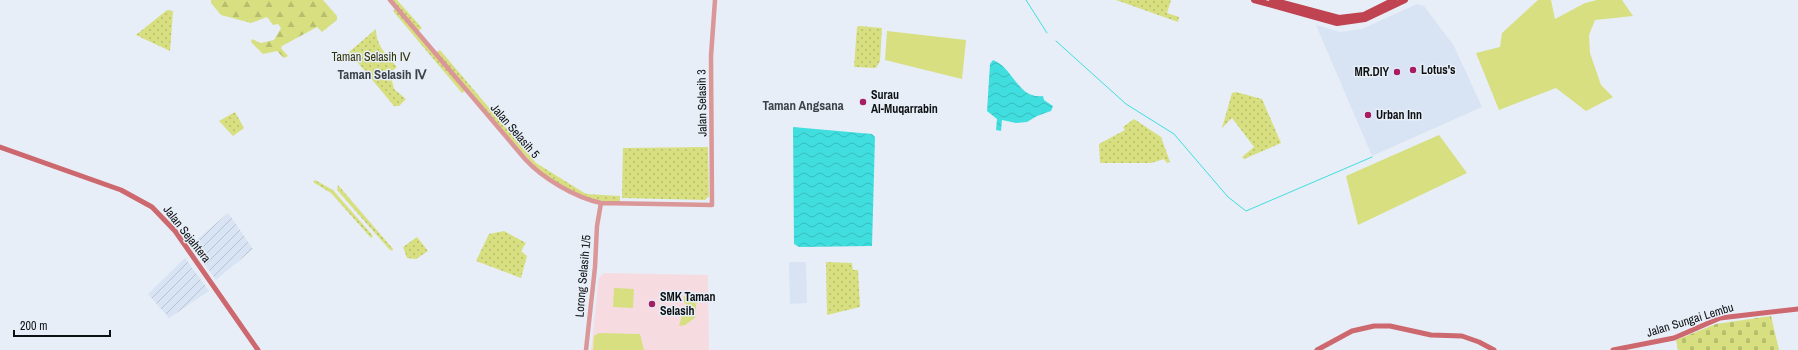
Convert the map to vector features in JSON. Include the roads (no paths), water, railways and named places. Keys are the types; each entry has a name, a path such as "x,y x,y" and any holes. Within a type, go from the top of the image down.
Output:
{"main road":[{"path":"1254,0 1327,21 1348,23 1365,19 1405,0"},
{"path":"1272,0 1339,18 1364,15 1394,0"},
{"name":"Jalan Sejahtera","path":"0,147 121,190 152,207 175,231 258,350"},
{"name":"Jalan Sungai Lembu","path":"1613,350 1674,338 1720,318 1798,309"},
{"path":"1317,350 1352,332 1374,326 1390,326 1431,334 1462,336 1479,342 1494,350"}],"street":[{"name":"Jalan Selasih 5","path":"390,0 533,168 585,199 601,203 712,205"},
{"name":"Jalan Selasih 3","path":"712,205 711,56 715,0"},
{"name":"Lorong Selasih 1/5","path":"586,350 595,267 597,226 601,203"}],"water":[{"path":"993,60 1000,64 1028,93 1035,96 1043,96 1044,100 1053,106 1051,111 1037,116 1027,122 1016,123 1002,120 1001,131 996,130 997,119 987,111 990,64"},
{"path":"793,127 872,134 875,137 872,246 799,247 794,244"}],"waterway":[{"path":"1026,0 1047,33"},
{"path":"1056,41 1126,104 1174,134 1228,197 1246,211 1372,157"}],"place":[{"name":"Lotus's","path":"1413,70"},
{"name":"MR.DIY","path":"1397,72"},
{"name":"Surau Al-Muqarrabin","path":"863,102"},
{"name":"Urban Inn","path":"1368,115"},
{"name":"SMK Taman Selasih","path":"652,304"}],"district":[{"name":"Taman Selasih Ⅳ","path":"382,74"},
{"name":"Taman Angsana","path":"803,105"}]}
